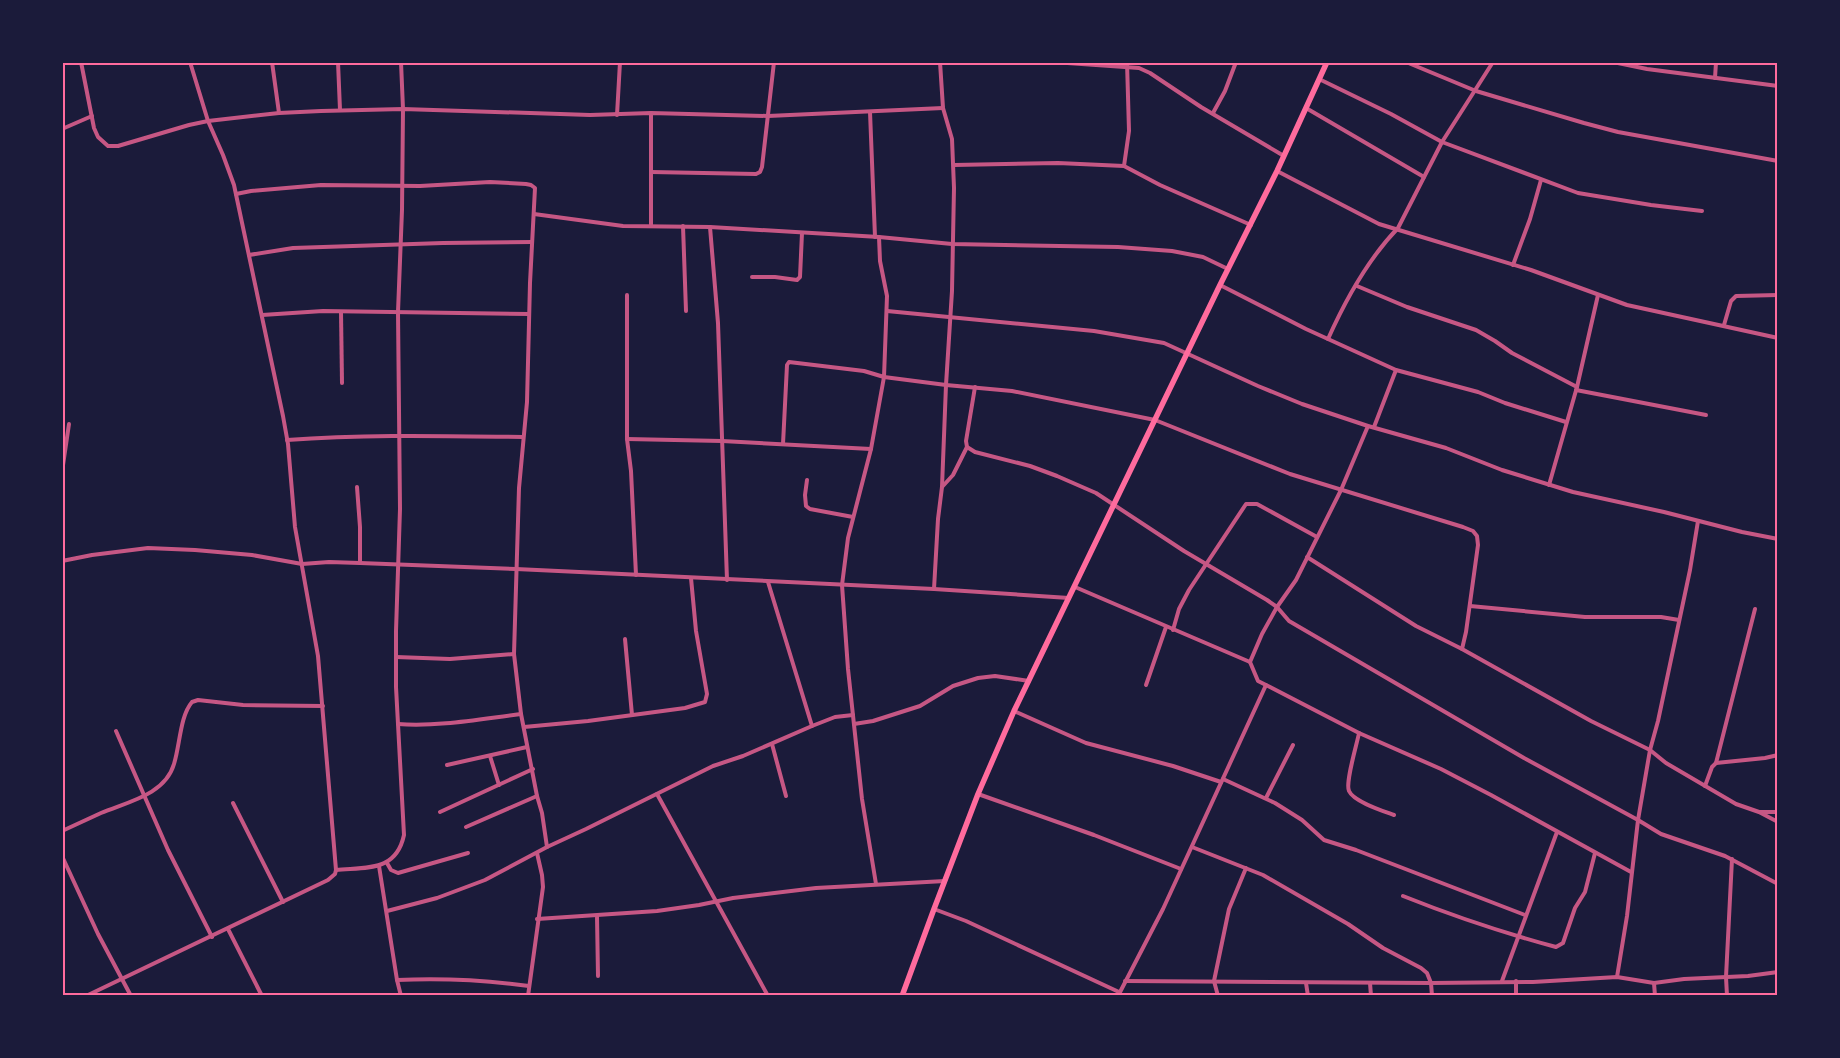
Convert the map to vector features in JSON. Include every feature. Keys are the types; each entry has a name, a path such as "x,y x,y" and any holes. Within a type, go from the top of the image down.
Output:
{"main road":[{"path":"902,996 978,794 1014,711 1277,171 1325,63"}],"street":[{"path":"80,62 98,137 108,146 118,146 208,121 279,113 340,110 403,109 617,115 651,113 768,116 943,108"},
{"path":"86,996 328,880 335,874 336,870 323,706 315,638 295,527 287,440 236,194 229,168 208,121 190,62"},
{"path":"272,62 279,113"},
{"path":"338,62 340,110"},
{"path":"336,870 379,866 387,863 397,854 402,846 404,835 396,657 400,509 398,312 403,109 401,62"},
{"path":"617,115 620,62"},
{"path":"651,172 756,174 760,172 774,62"},
{"path":"934,589 942,487 951,316 954,165 949,125 943,108 940,62"},
{"path":"1052,62 1127,69 1139,68 1284,156"},
{"path":"1124,166 1129,131 1127,62"},
{"path":"1213,113 1225,91 1236,62"},
{"path":"1406,62 1476,91 1561,117 1618,132 1778,161"},
{"path":"1328,339 1340,313 1356,286 1387,239 1398,228 1442,142 1493,62"},
{"path":"1613,62 1647,70 1778,86"},
{"path":"1715,78 1716,62"},
{"path":"1319,79 1442,142 1540,180 1578,193 1702,211"},
{"path":"1306,108 1424,177"},
{"path":"870,112 877,237 888,311 884,377 871,449 853,517 843,568 842,585 862,799 876,884"},
{"path":"651,113 651,226"},
{"path":"62,129 92,116"},
{"path":"954,165 1058,163 1124,166 1251,225"},
{"path":"1277,171 1379,224 1398,228 1513,265 1628,305 1778,338"},
{"path":"1513,265 1530,219 1540,180"},
{"path":"236,194 321,185 402,186 490,182 531,185 535,188 527,402 519,488 514,654 521,714 542,814 546,847"},
{"path":"534,214 623,226 710,227 877,237 952,244 1118,247 1172,251 1203,257 1228,269"},
{"path":"683,226 686,311"},
{"path":"710,227 718,323 727,580"},
{"path":"752,277 775,277 797,280 800,277 802,233"},
{"path":"249,255 293,248 532,242"},
{"path":"1220,285 1328,339 1396,370 1478,392 1505,403 1566,422"},
{"path":"1356,286 1407,307 1476,330 1512,353 1577,388 1706,415"},
{"path":"627,295 628,439 636,575"},
{"path":"1549,485 1577,388 1598,295"},
{"path":"1724,325 1731,301 1736,296 1778,295"},
{"path":"262,315 323,311 529,314"},
{"path":"888,311 1094,331 1164,343 1293,400 1368,426 1446,448 1502,470 1573,492 1778,539"},
{"path":"342,312 342,383"},
{"path":"783,444 787,365 789,362 864,371 884,377 1012,391 1155,420 1290,474 1445,520 1473,531 1477,536 1478,545 1462,649"},
{"path":"1374,427 1396,370"},
{"path":"942,487 953,475 967,447 966,441 975,387"},
{"path":"62,472 69,424"},
{"path":"1250,662 1262,634 1277,607 1296,580 1341,490 1368,426"},
{"path":"287,440 339,436 523,437"},
{"path":"628,439 722,441 871,449"},
{"path":"967,447 975,452 1030,466 1096,493 1207,565 1267,600 1277,607 1289,621 1379,675 1661,834 1732,859 1778,884"},
{"path":"807,480 806,506 810,509 853,517"},
{"path":"357,487 360,563"},
{"path":"1173,630 1179,609 1189,590 1246,504 1258,504 1317,537"},
{"path":"1617,977 1627,916 1638,820 1650,750 1679,620 1698,521"},
{"path":"62,561 148,548 252,555 302,564 329,562 516,569 934,589 1069,598"},
{"path":"1307,558 1416,626 1650,750 1655,756 1666,763 1736,804 1759,812 1778,822"},
{"path":"524,727 588,721 701,705 707,699 704,668 696,631 691,578"},
{"path":"768,582 812,726"},
{"path":"1075,587 1250,662 1258,680 1266,685 1359,733 1442,769 1631,872"},
{"path":"1470,606 1585,618 1660,618 1679,620"},
{"path":"1705,786 1716,763 1755,609"},
{"path":"1146,684 1166,627"},
{"path":"625,639 632,715"},
{"path":"396,657 450,659 514,654"},
{"path":"854,724 873,721 920,706 953,686 978,678 995,676 1029,681"},
{"path":"934,908 973,924 1118,994 1151,933 1266,685"},
{"path":"62,831 143,796 157,788 167,779 173,768 179,748 186,708 192,702 198,700 243,705 323,706"},
{"path":"1014,711 1086,743 1173,766 1222,781 1266,798 1302,820 1324,840 1356,850 1525,915"},
{"path":"398,724 434,724 521,714"},
{"path":"387,911 457,892 485,880 546,847 568,838 713,766 772,744 835,717 853,715"},
{"path":"116,731 168,850 212,937"},
{"path":"1359,733 1350,775 1349,791 1361,801 1394,815"},
{"path":"772,744 786,796"},
{"path":"1266,798 1293,744"},
{"path":"447,765 527,747"},
{"path":"1716,763 1765,758 1778,754"},
{"path":"490,756 499,785"},
{"path":"440,812 533,769"},
{"path":"657,794 768,996"},
{"path":"978,794 1094,835 1181,869"},
{"path":"466,827 537,796"},
{"path":"233,803 283,902"},
{"path":"1759,812 1778,812"},
{"path":"1502,981 1557,832"},
{"path":"1192,847 1263,875 1348,924 1383,948 1421,968 1427,973 1431,983 1432,996"},
{"path":"387,863 391,870 398,873 468,853"},
{"path":"528,996 543,887 537,853"},
{"path":"1403,896 1438,911 1517,937 1556,947 1563,943 1575,908 1585,892 1595,853"},
{"path":"62,856 98,934 131,996"},
{"path":"1727,996 1726,977 1732,859"},
{"path":"379,866 400,995"},
{"path":"1218,996 1214,981 1229,909 1246,868"},
{"path":"538,920 657,911 816,888 944,881"},
{"path":"598,916 598,976"},
{"path":"228,929 262,996"},
{"path":"1125,981 1431,983 1516,982 1617,977 1654,983 1778,972"},
{"path":"397,980 449,979 502,982 529,986"},
{"path":"1516,982 1516,996"},
{"path":"1306,983 1308,996"},
{"path":"1370,983 1371,996"},
{"path":"1654,983 1655,996"}]}
